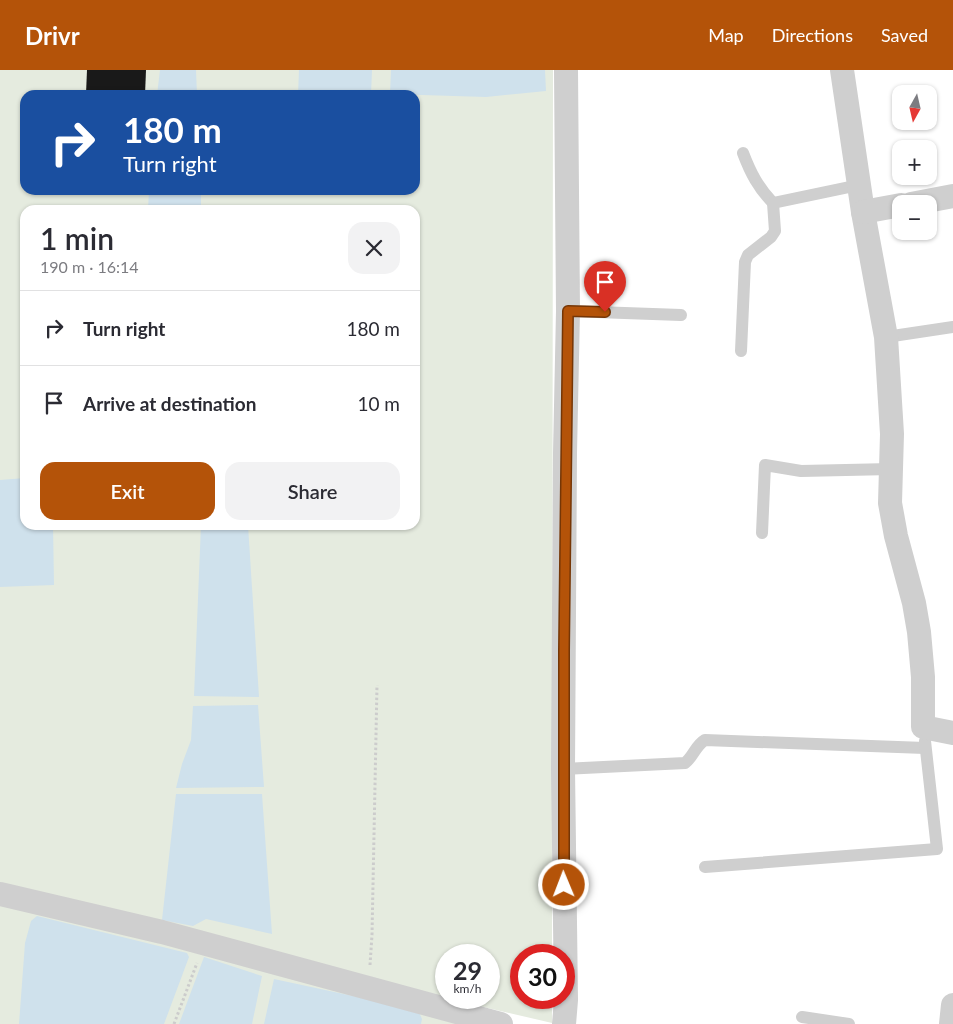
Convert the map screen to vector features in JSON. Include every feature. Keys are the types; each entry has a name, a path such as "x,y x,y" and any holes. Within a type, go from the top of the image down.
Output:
{"street":[{"path":"564,1024 566,1000 563,769 568,311 566,70"},
{"path":"842,70 863,212 886,337 892,434 890,503 892,521 914,603 919,632 923,677 924,737 953,733"},
{"path":"937,199 953,196"},
{"path":"863,212 892,207"},
{"path":"0,894 204,943 501,1024"},
{"path":"951,1024 953,1005"}],"lane":[{"path":"741,351 745,262 748,255 771,237 775,231 773,203 759,187 749,170 743,153"},
{"path":"773,203 859,185"},
{"path":"568,311 681,315"},
{"path":"886,337 953,327"},
{"path":"762,533 765,465 801,471 824,472 891,469"},
{"path":"563,769 685,763 691,758 698,744 705,740 924,737 937,849 706,867"},
{"path":"802,1017 849,1024"}],"path":[{"path":"368,988 372,935 377,685"},
{"path":"174,1024 204,943"}],"shaded area":[{"path":"0,70 553,70 552,944 510,944 510,1009 552,1009 552,1023 492,1009 500,1009 500,944 435,944 435,996 0,887"},
{"path":"0,901 484,1024 0,1024"}],"water":[{"path":"160,70 196,70 197,90 158,90"},
{"path":"299,70 372,70 371,90 298,90"},
{"path":"391,70 545,70 546,91 486,97 420,95 420,90 390,90"},
{"path":"149,195 201,195 201,205 148,205"},
{"path":"20,478 20,530 53,530 54,585 0,587 0,480"},
{"path":"201,530 248,530 259,697 194,696"},
{"path":"258,705 264,787 176,788 191,740 193,706"},
{"path":"176,794 262,794 272,934 206,919 193,926 162,920"},
{"path":"37,916 187,953 189,957 164,1024 19,1024 25,943 31,921"},
{"path":"204,957 262,976 252,1024 179,1024"},
{"path":"274,979 418,1010 422,1019 421,1024 264,1024"}],"building":[{"path":"87,70 146,70 145,90 86,90"}],"route":[{"path":"564,885 565,453 568,311 605,312"}]}
